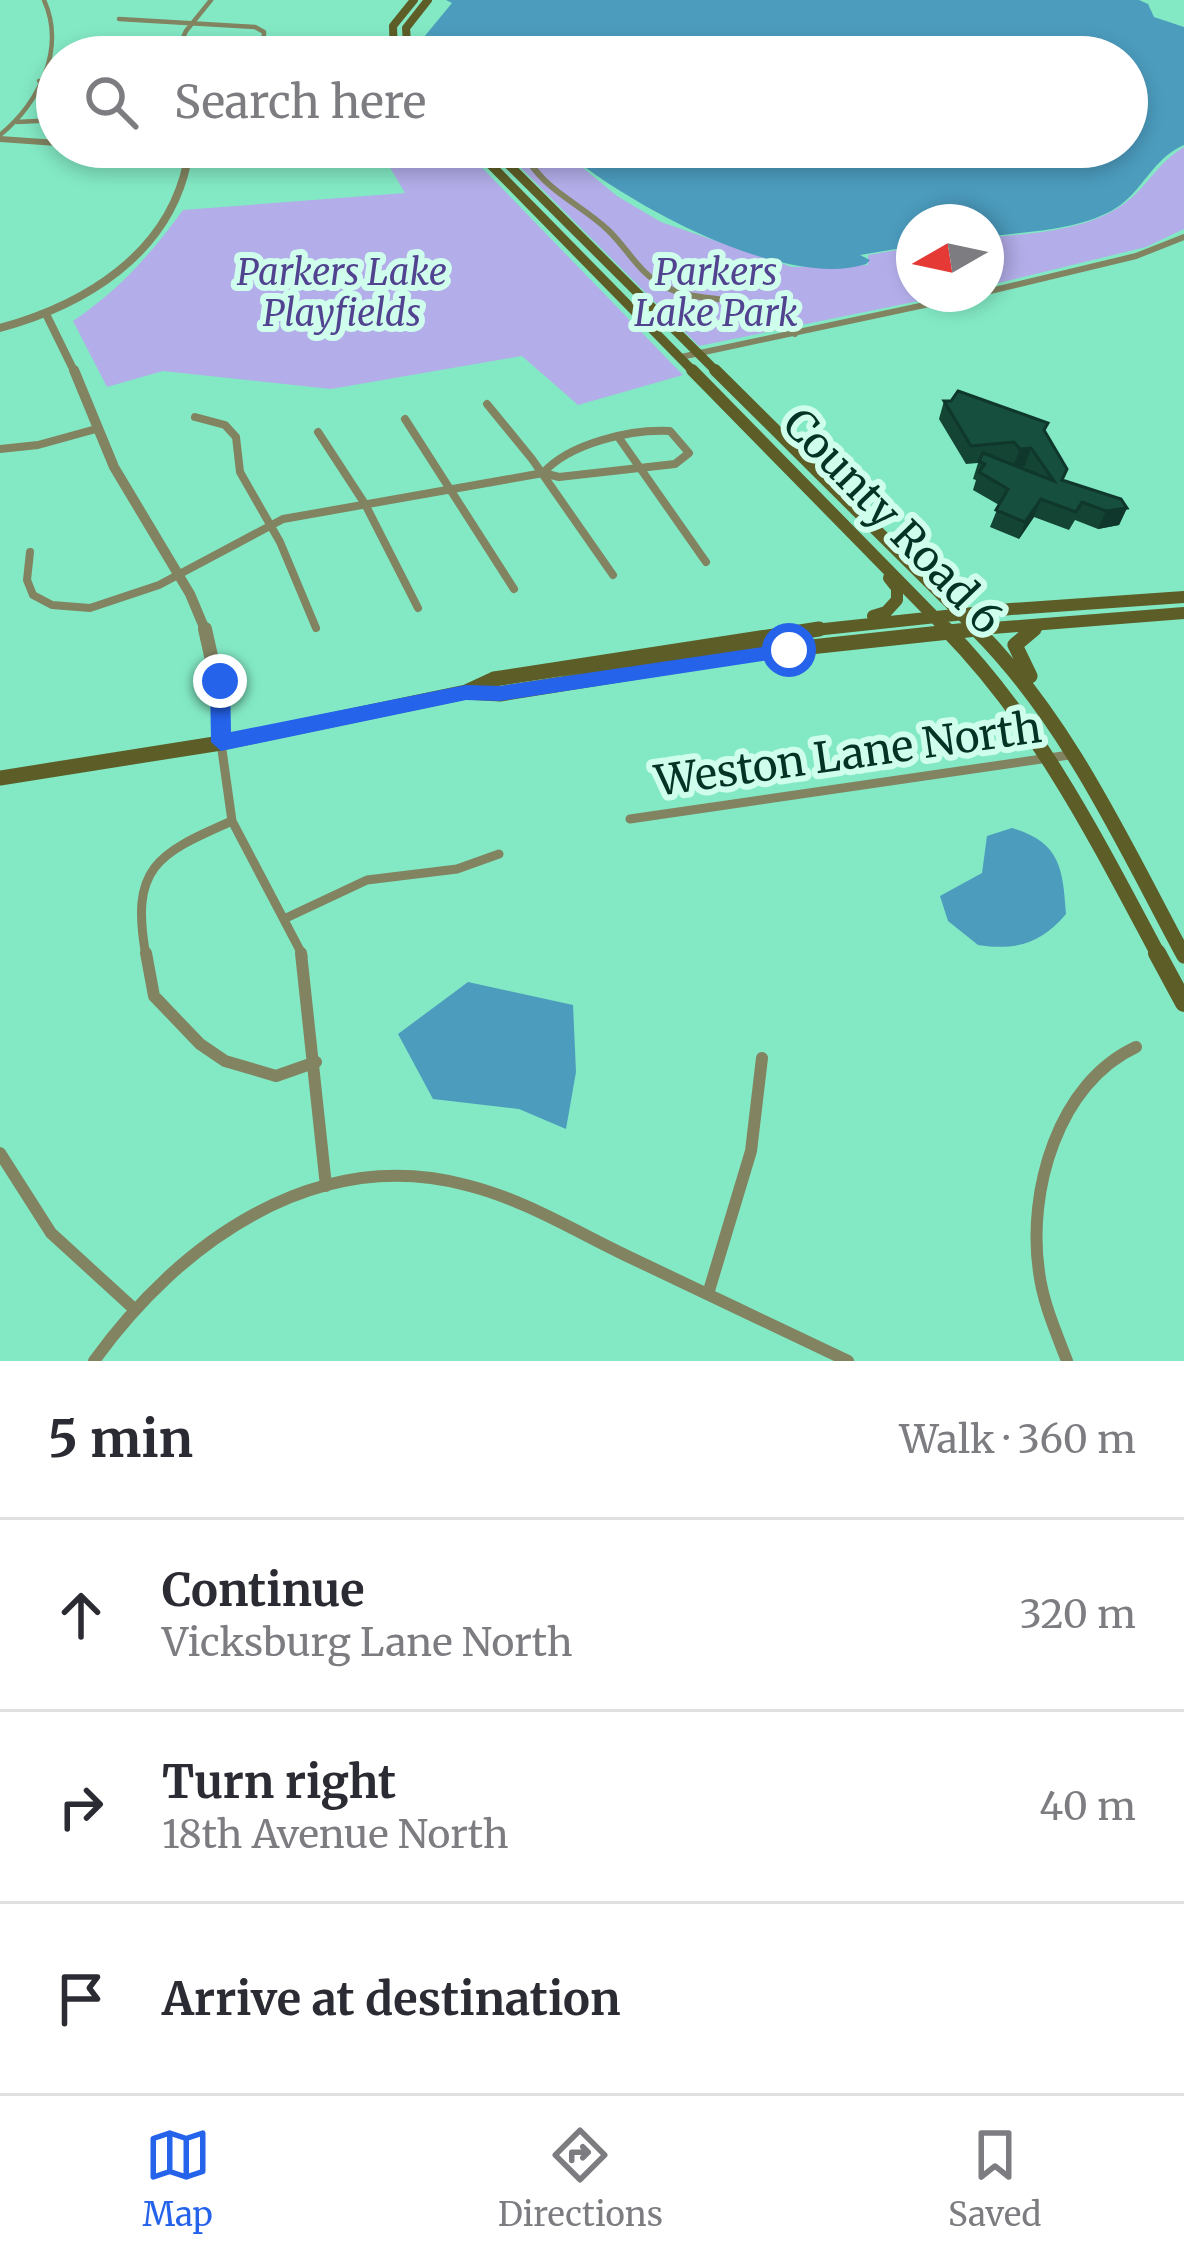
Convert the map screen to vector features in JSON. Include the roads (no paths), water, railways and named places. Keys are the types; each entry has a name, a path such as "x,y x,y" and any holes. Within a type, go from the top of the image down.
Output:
{"main road":[{"path":"393,36 393,26 414,0"},
{"path":"407,36 406,28 428,0"},
{"name":"County Road 6","path":"494,168 996,680 1052,759 1184,1004"},
{"name":"County Road 6","path":"511,168 976,628 1074,750 1184,956"},
{"path":"832,510 842,529 893,582 898,595 886,612 842,625"},
{"path":"0,778 221,742 592,661 936,614 1184,597"},
{"path":"466,692 500,694 704,660 950,630 1184,613"},
{"path":"1043,623 1021,636 1016,654 1063,719 1074,750"}],"street":[{"path":"44,0 53,14 55,36"},
{"path":"186,36 212,0"},
{"path":"119,19 195,20 262,29 262,36"},
{"path":"0,137 17,122 36,87"},
{"path":"17,122 36,121"},
{"path":"0,137 36,140"},
{"path":"0,328 47,316 99,289 140,250 179,194 185,168"},
{"path":"534,168 610,231 646,276 679,292 772,310 790,323 795,334"},
{"path":"1004,288 1120,260 1184,237"},
{"path":"681,357 896,312"},
{"path":"47,316 71,360 96,429 140,512 181,574 213,646 232,821 286,918 310,986 326,1186"},
{"path":"487,404 543,473 614,575"},
{"path":"195,417 232,430 238,442 237,464 316,628"},
{"path":"405,418 514,589"},
{"path":"30,552 28,588 44,602 68,610 94,609 181,574 268,523 543,473 560,478 641,468 688,458 687,448 676,436 652,428 548,463 543,473"},
{"path":"0,449 38,445 96,429"},
{"path":"318,432 365,504 418,608"},
{"path":"620,438 706,562"},
{"name":"Weston Lane North","path":"630,819 1052,759 1074,750"},
{"path":"232,821 174,847 148,876 138,911 154,996 200,1044 225,1061 276,1076 316,1062"},
{"path":"286,918 350,885 382,876 472,866 499,854"},
{"path":"1067,1361 1039,1278 1038,1226 1047,1179 1057,1136 1075,1097 1108,1055 1136,1047"},
{"path":"708,1294 752,1162 762,1058"},
{"path":"0,1153 51,1233 132,1307"},
{"path":"94,1361 132,1307 186,1255 231,1225 326,1186 404,1176 479,1189 848,1361"}],"water":[{"path":"446,0 1139,0 1148,4 1154,17 1184,27 1184,145 1164,158 1116,208 1086,221 1004,235 1004,204 896,204 896,249 860,255 870,260 866,264 831,269 791,265 705,236 586,168 1148,168 1148,36 425,36 452,3"},
{"path":"1012,828 1040,841 1056,859 1066,914 1027,943 978,945 948,921 940,896 982,873 987,836"},
{"path":"468,982 573,1005 576,1072 566,1129 519,1109 433,1099 398,1034"}],"park label":[{"name":"Parkers Lake Playfields","path":"342,292"},
{"name":"Parkers Lake Park","path":"716,292"}]}
